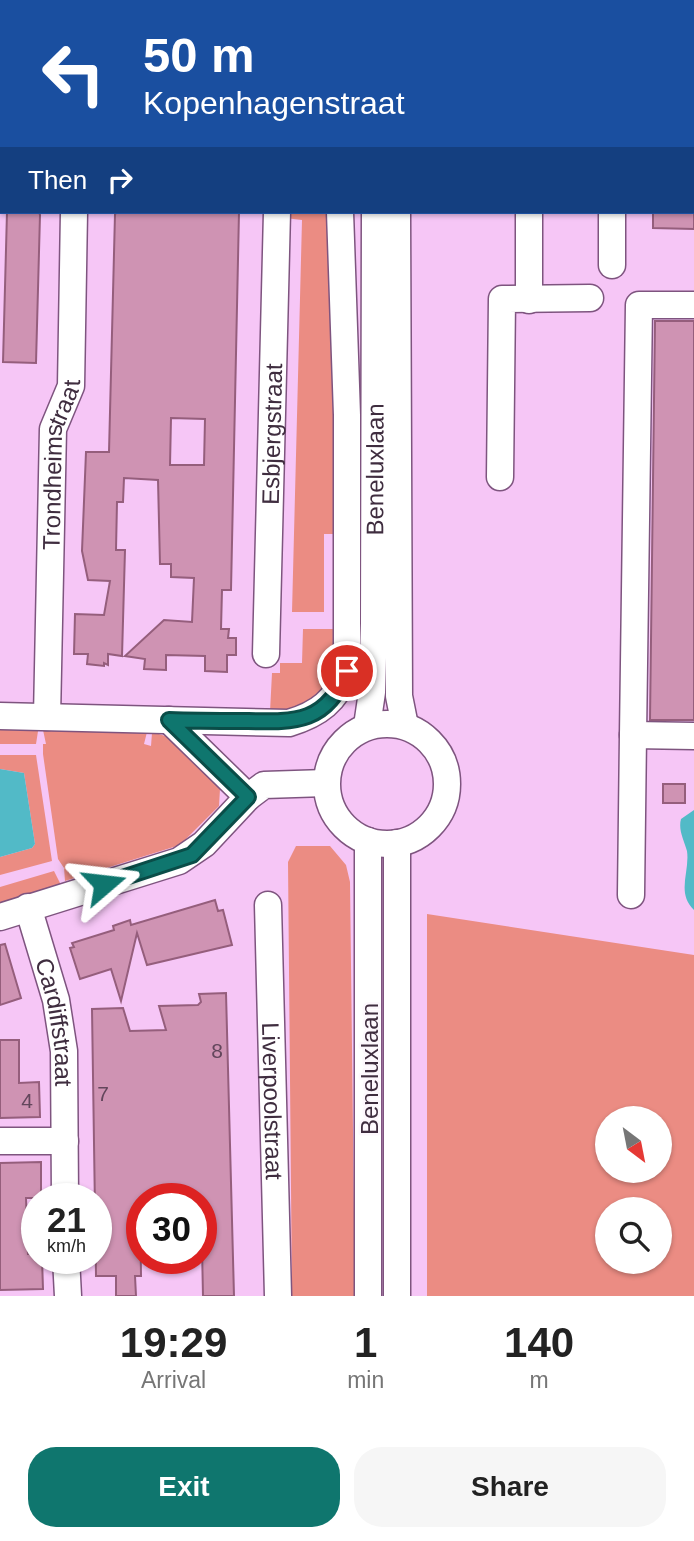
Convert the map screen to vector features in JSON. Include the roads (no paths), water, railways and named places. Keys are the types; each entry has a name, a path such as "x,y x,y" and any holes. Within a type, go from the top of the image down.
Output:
{"street":[{"name":"Trondheimstraat","path":"47,717 53,429 71,386 74,214"},
{"name":"Esbjergstraat","path":"266,654 277,214"},
{"path":"0,716 289,723 311,716 339,692 347,671 347,415 340,214"},
{"name":"Beneluxlaan","path":"367,726 372,692 374,623 375,214"},
{"name":"Beneluxlaan","path":"397,214 399,696 405,726"},
{"path":"528,300 529,214"},
{"path":"612,214 612,265"},
{"path":"500,477 502,299 590,298"},
{"path":"631,895 639,305 694,305"},
{"path":"169,720 248,797"},
{"path":"367,726 405,726 425,737 439,753 445,767 447,789 435,820 418,835 397,843 368,841 350,831 337,817 326,783 335,753 342,743 367,726"},
{"path":"633,735 694,736"},
{"path":"0,917 192,855 248,797 264,785 326,783"},
{"name":"Beneluxlaan","path":"368,841 368,1296"},
{"name":"Beneluxlaan","path":"397,843 397,1296"},
{"name":"Liverpoolstraat","path":"268,905 278,1296"},
{"name":"Cardiffstraat","path":"28,907 55,1000 64,1051 65,1183"},
{"path":"0,1141 65,1141"},
{"path":"67,1274 68,1296"}]}
